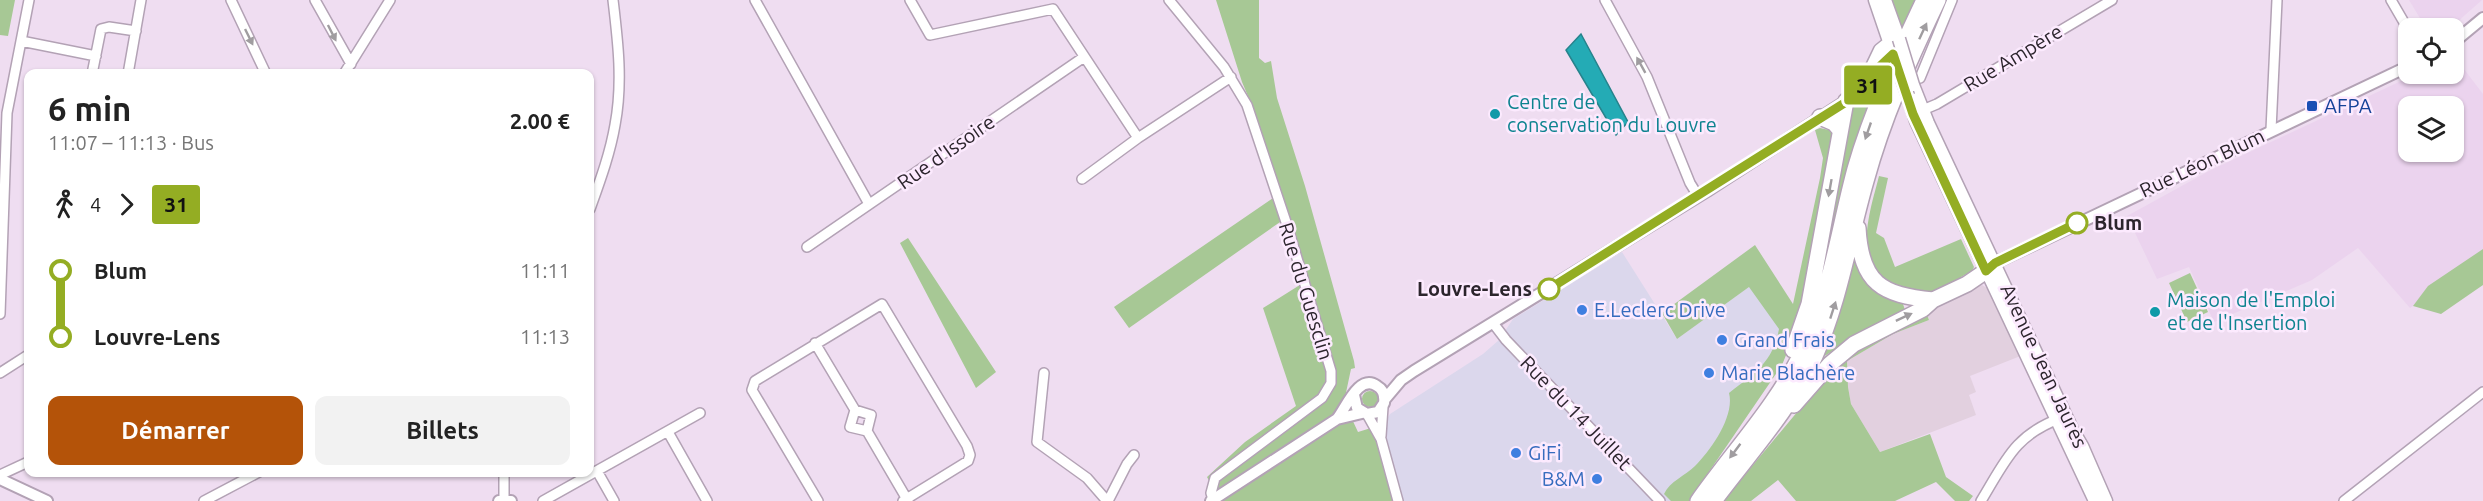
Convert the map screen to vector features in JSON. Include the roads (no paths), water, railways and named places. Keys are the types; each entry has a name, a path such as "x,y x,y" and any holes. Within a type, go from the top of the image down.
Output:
{"highway":[{"path":"1698,501 1788,380 1815,323 1856,167 1880,95 1924,0"},
{"path":"1714,501 1778,418 1804,378 1829,323 1885,119 1938,0"},
{"path":"1759,420 1771,390 1798,338 1809,304 1846,101"},
{"path":"1820,117 1834,123 1839,130"},
{"path":"1858,216 1861,250 1872,278 1893,294 1934,300"},
{"path":"1778,418 1795,405 1830,364 1854,344 1923,309 1934,300 1966,284 1991,267"}],"main road":[{"name":"Avenue Jean Jaurès","path":"1875,0 1914,87"},
{"name":"Avenue Jean Jaurès","path":"1885,0 1895,45 1914,87 1918,112 2061,418 2095,501"},
{"path":"1846,101 1862,92 1895,45"},
{"name":"Avenue Jean Jaurès","path":"2061,418 2082,446 2106,501"}],"street":[{"path":"0,314 8,113 29,0"},
{"path":"129,69 141,0"},
{"path":"231,0 264,69"},
{"path":"315,0 351,64"},
{"path":"348,69 390,0"},
{"path":"594,198 604,170 618,106 620,73 613,0"},
{"path":"755,0 870,204"},
{"path":"910,0 930,35 1053,9"},
{"path":"1047,0 1138,138"},
{"name":"Rue du Guesclin","path":"1169,0 1232,77 1249,111 1287,225 1331,371 1331,383 1322,398 1215,478 1211,493 1212,500"},
{"path":"1605,0 1647,77 1690,183 1698,196"},
{"path":"1914,87 1952,0"},
{"name":"Rue Ampère","path":"1918,112 1936,104 2096,4 2112,0"},
{"path":"2271,130 2277,0"},
{"path":"2391,0 2401,18"},
{"path":"2464,34 2483,18"},
{"path":"93,69 100,32 104,28 136,31"},
{"path":"21,41 96,56"},
{"name":"Rue d'Issoire","path":"807,247 1084,57"},
{"name":"Rue Léon Blum","path":"1991,267 2271,130 2398,71"},
{"path":"1082,179 1138,138 1232,77"},
{"path":"1212,500 1337,419 1363,384 1378,386 1401,380 1698,196 1846,101"},
{"path":"816,344 855,410 871,415 867,431 906,500 968,461 970,455 882,304 816,344 755,381 752,390 818,501"},
{"name":"Rue du 14 Juillet","path":"1493,323 1506,340 1660,501"},
{"path":"0,373 24,358"},
{"path":"1044,373 1037,441 1088,478 1107,501 1134,455"},
{"path":"1337,419 1374,413 1401,380"},
{"path":"1378,386 1384,403 1381,439"},
{"path":"2344,501 2483,392"},
{"path":"1354,396 1355,406 1365,414 1381,439 1398,501"},
{"path":"855,410 850,427 867,431"},
{"path":"594,473 700,413"},
{"path":"1981,501 2016,445 2027,435 2061,418"},
{"path":"668,432 707,501"},
{"path":"0,477 24,464"},
{"path":"597,471 614,501"},
{"path":"0,477 46,501"},
{"path":"204,501 250,477"},
{"path":"504,477 505,501"},
{"path":"543,501 586,477"}],"water":[{"path":"1581,34 1628,122 1616,135 1566,50"}],"place":[{"name":"AFPA","path":"2312,106"},
{"name":"Centre de conservation du Louvre","path":"1495,114"},
{"name":"Blum","path":"2077,223"},
{"name":"Louvre-Lens","path":"1549,289"},
{"name":"E.Leclerc Drive","path":"1582,310"},
{"name":"Maison de l'Emploi et de l'Insertion","path":"2155,312"},
{"name":"Grand Frais","path":"1722,340"},
{"name":"Marie Blachère","path":"1709,373"},
{"name":"GiFi","path":"1516,453"},
{"name":"B&M","path":"1597,479"}]}
